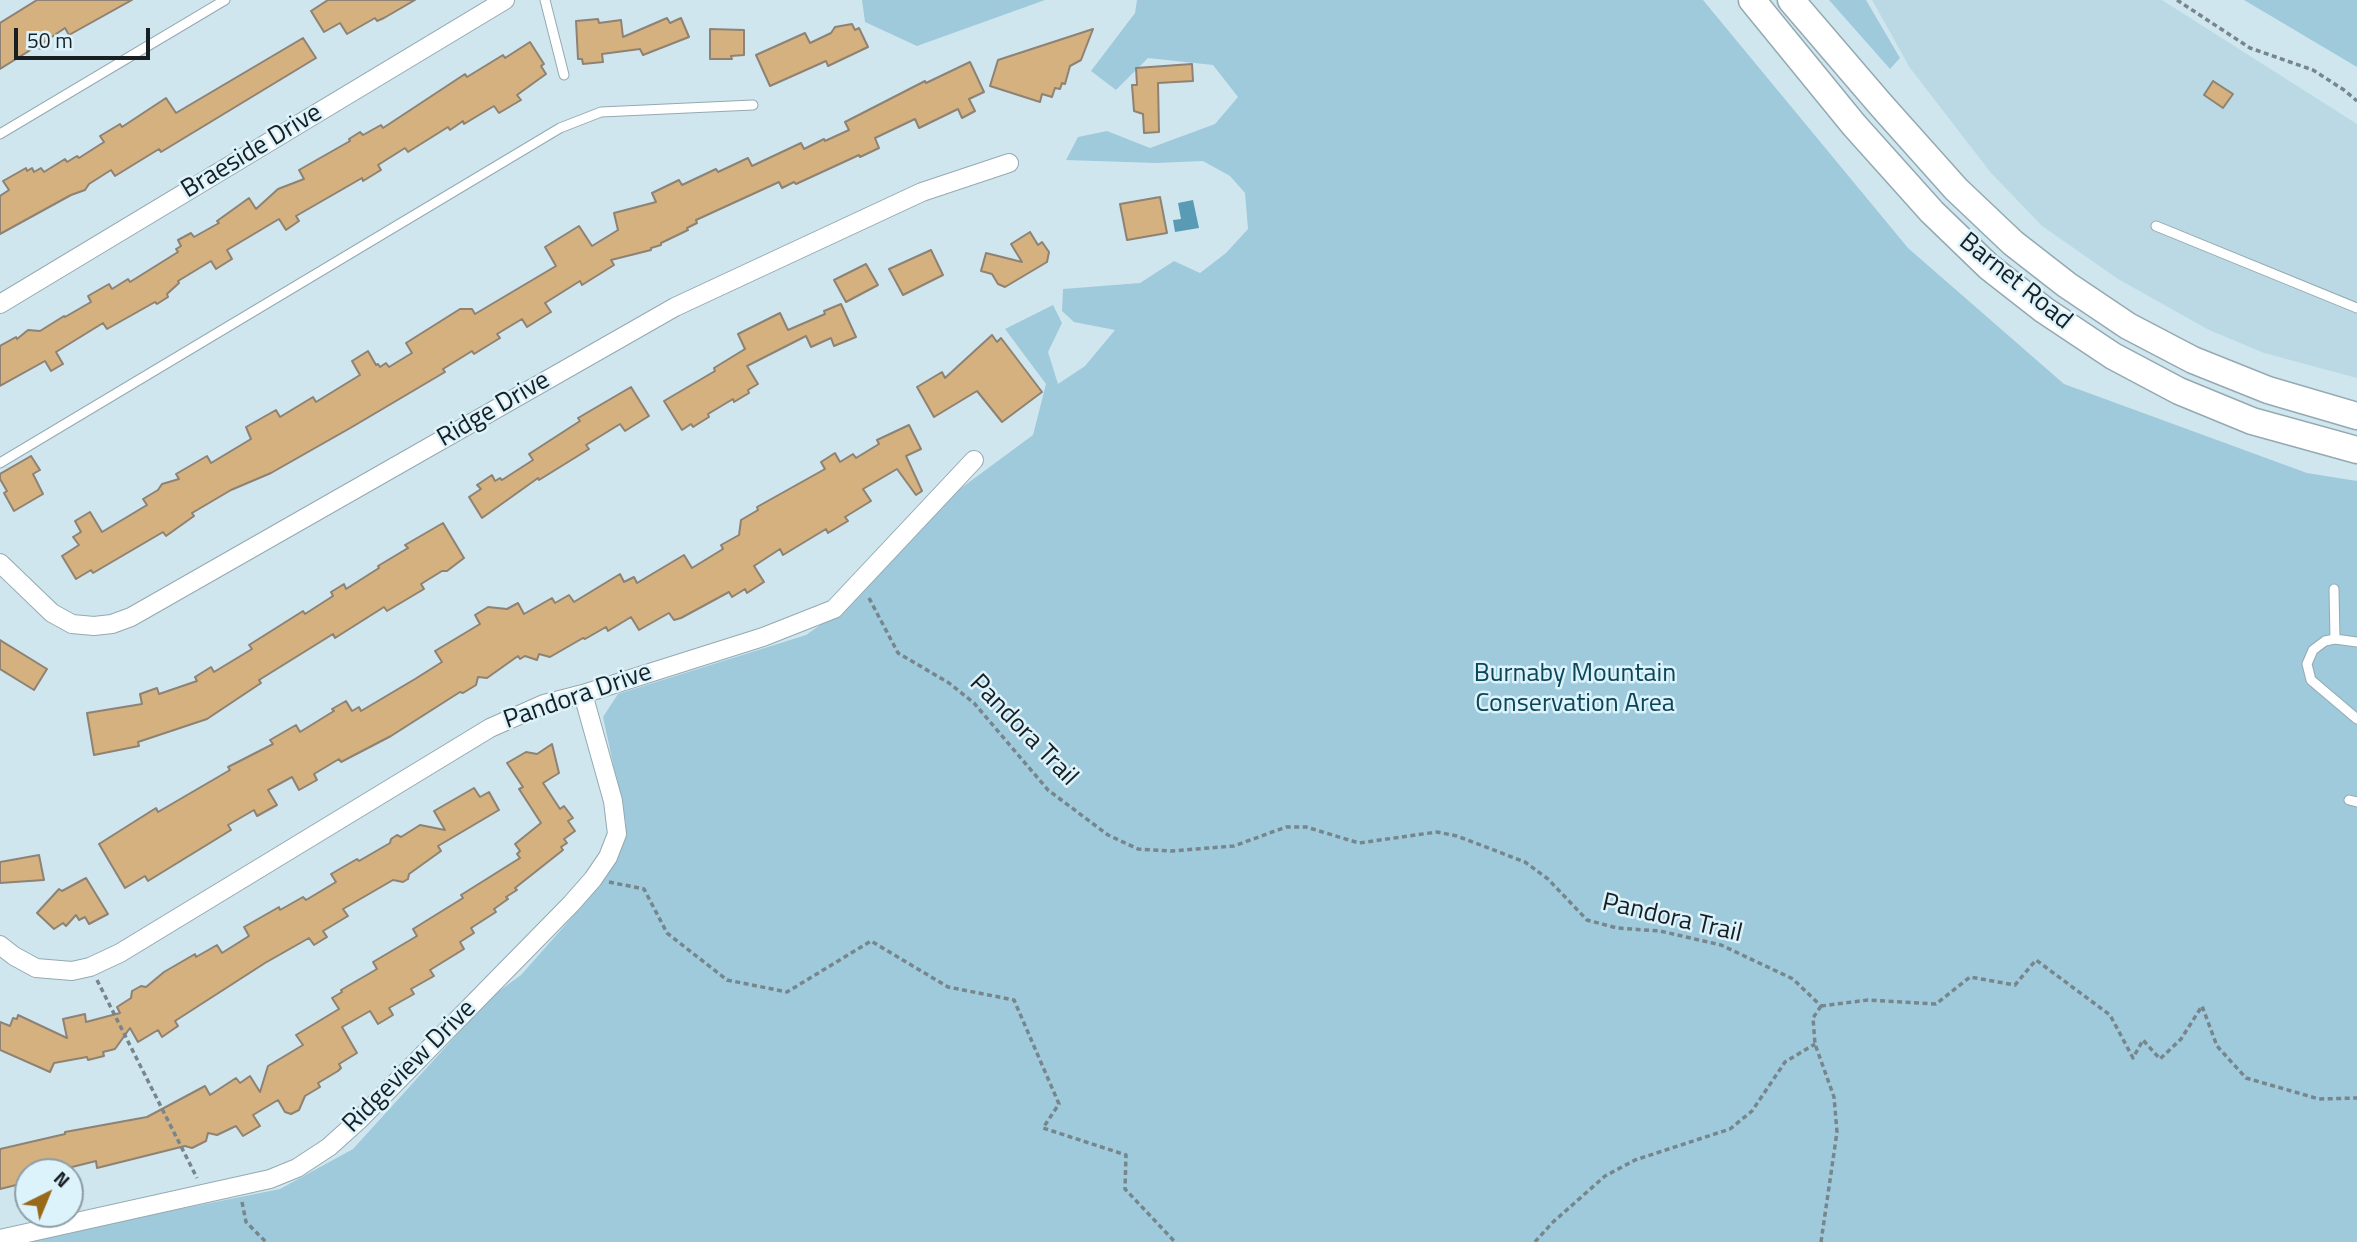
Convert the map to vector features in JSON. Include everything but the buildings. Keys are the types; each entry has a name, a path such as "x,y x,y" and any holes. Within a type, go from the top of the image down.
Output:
{"main road":[{"name":"Barnet Road","path":"1752,0 1854,125 1932,212 1989,267 2044,310 2113,356 2179,391 2252,421 2357,450"},
{"name":"Barnet Road","path":"1791,0 1956,189 2013,243 2067,285 2128,326 2193,360 2268,390 2357,416"}],"street":[{"name":"Braeside Drive","path":"0,304 505,0"},
{"name":"Ridge Drive","path":"0,563 52,612 72,624 112,624 131,617 675,307 922,191 1009,163"},
{"name":"Pandora Drive","path":"92,971 490,728 544,704 763,638 834,609 974,460"},
{"name":"Ridgeview Drive","path":"0,1239 270,1179 297,1168 329,1147 360,1119 593,879 608,857 617,834 613,801 583,694"},
{"path":"0,945 36,968 92,971"}],"lane":[{"path":"0,134 225,0"},
{"path":"545,0 564,75"},
{"path":"0,463 559,128 601,111 753,105"},
{"path":"2156,226 2357,308"},
{"path":"2334,589 2334,639"},
{"path":"2357,642 2334,639 2325,641 2312,650 2306,664 2308,673 2319,688 2357,719"}],"path":[{"path":"2177,0 2250,48 2313,70 2357,101"},
{"name":"Pandora Trail","path":"860,580 898,653 949,683 974,703 1048,790 1108,835 1138,849 1171,851 1234,846 1286,827 1306,827 1359,843 1437,832 1457,836 1525,862 1548,879 1587,920 1617,928 1660,931 1721,945 1793,979 1821,1006"},
{"path":"593,879 644,889 667,933 727,980 788,992 871,941 948,987 1014,1000 1059,1104 1043,1128 1126,1155 1125,1189 1175,1242"},
{"path":"1821,1242 1837,1132 1834,1097 1815,1044 1813,1017 1821,1006 1868,1000 1936,1004 1970,977 2015,985 2036,960 2110,1015 2133,1058 2143,1041 2160,1059 2181,1039 2202,1006 2217,1046 2246,1078 2319,1100 2357,1098"},
{"path":"92,971 197,1178"},
{"path":"1535,1242 1552,1223 1605,1176 1635,1160 1730,1129 1752,1111 1785,1062 1815,1044"},
{"path":"239,1186 246,1222 266,1242"}],"shaded area":[{"path":"1872,0 2162,0 2357,124 2357,378 2264,353 2209,330 2118,279 2042,226 1991,173 1910,68"},
{"path":"1193,200 1199,228 1175,232 1173,220 1181,219 1178,203"}],"green space":[{"path":"862,0 1045,0 917,46 865,22"},
{"name":"Burnaby Mountain Conservation Area","path":"1137,0 1703,0 1908,248 2064,384 2307,473 2357,481 2357,1242 16,1242 280,1189 353,1149 491,997 521,975 582,906 626,824 603,717 618,694 806,635 853,602 949,497 1033,435 1046,384 1005,329 1053,305 1062,323 1048,352 1058,384 1085,366 1115,330 1074,322 1062,311 1063,289 1140,283 1174,261 1200,273 1226,253 1248,229 1245,193 1230,176 1203,161 1156,163 1066,160 1078,137 1107,131 1150,148 1215,124 1238,97 1213,65 1148,58 1116,90 1091,71 1135,13"},
{"path":"1829,0 1866,0 1900,58 1890,69"},
{"path":"2244,0 2357,0 2357,67"}]}
